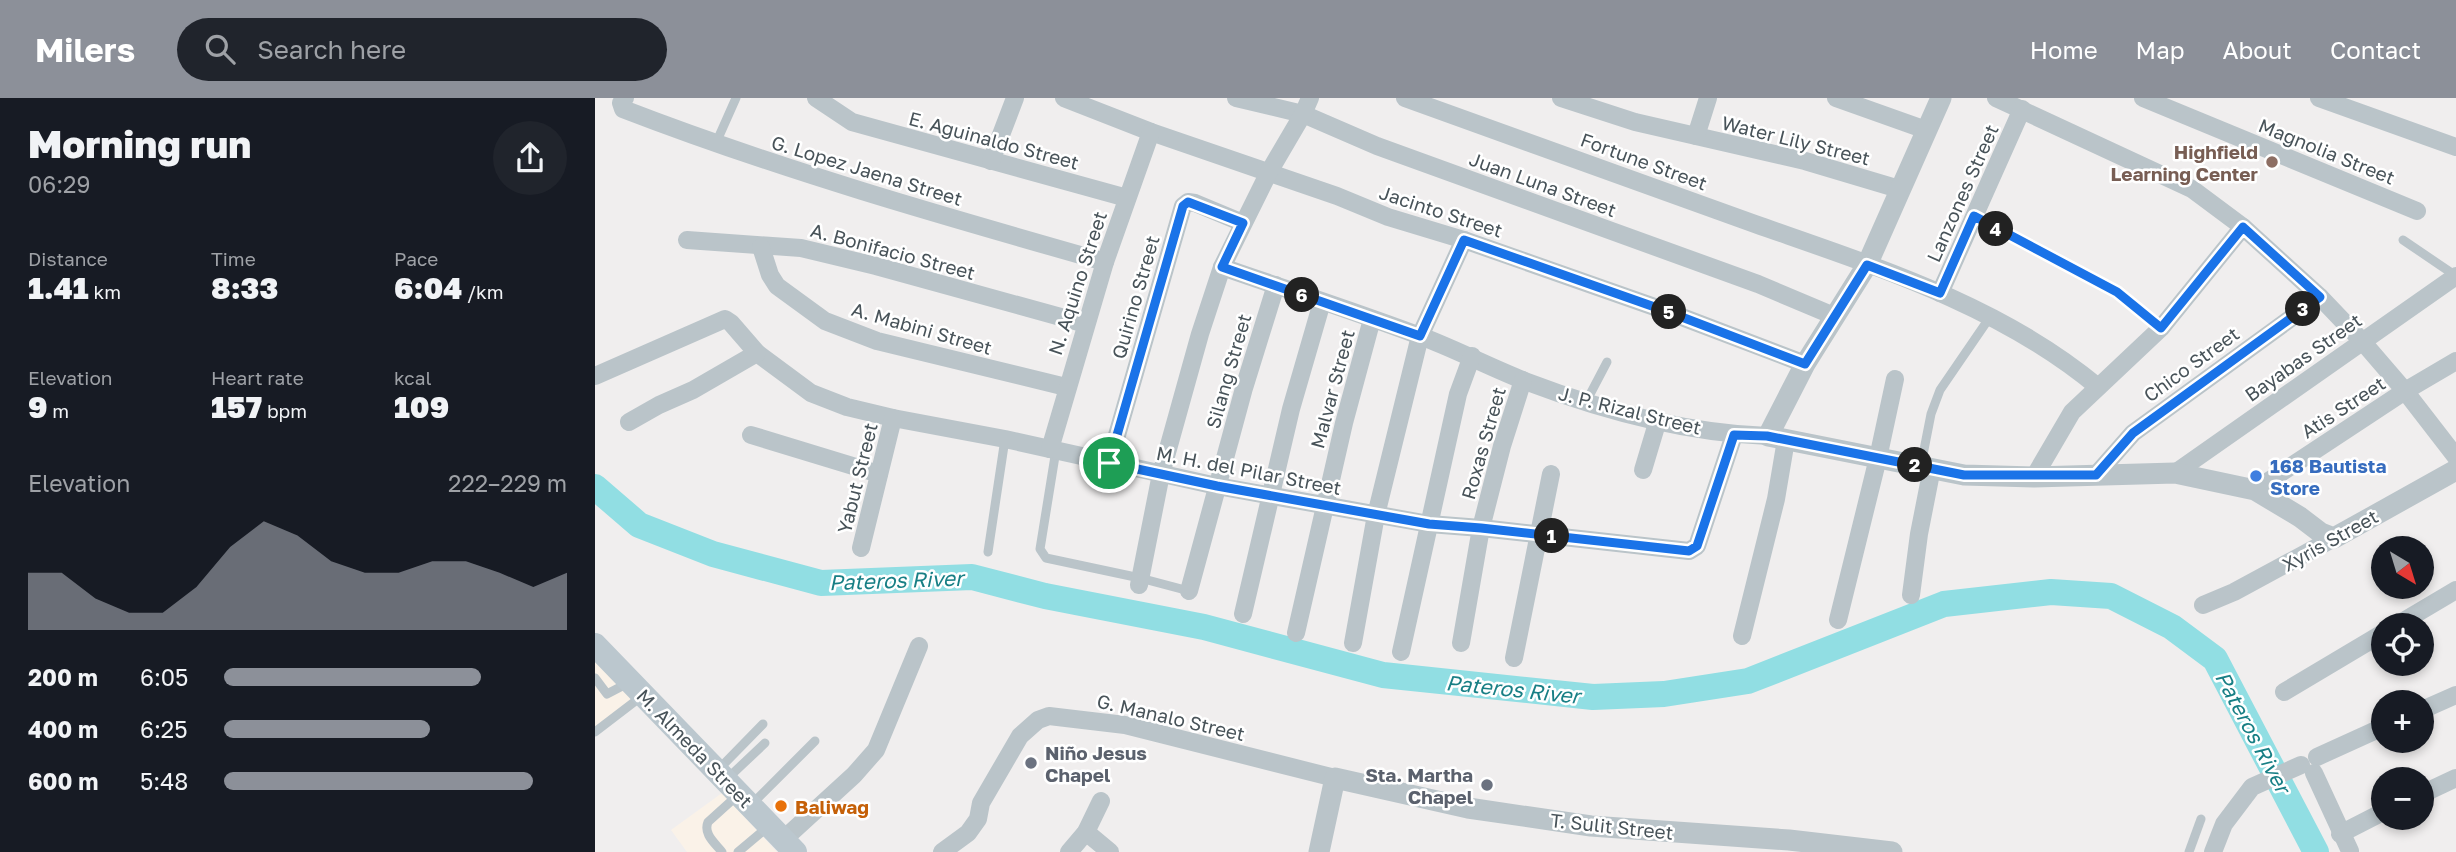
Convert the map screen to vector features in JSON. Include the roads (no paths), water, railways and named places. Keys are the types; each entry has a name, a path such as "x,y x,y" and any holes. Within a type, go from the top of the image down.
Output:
{"main road":[{"name":"M. Almeda Street","path":"599,660 637,689 783,839"}],"street":[{"name":"E. Aguinaldo Street","path":"816,98 852,122 1127,198"},
{"path":"991,161 1015,98"},
{"name":"Jacinto Street","path":"1064,98 1150,132 1269,172 1388,217 1464,240 1666,311 1805,364"},
{"name":"Juan Luna Street","path":"1236,98 1306,106 1377,146 1758,284 1834,316"},
{"name":"Fortune Street","path":"1405,98 1940,293 2015,329 2067,360 2098,387"},
{"name":"Water Lily Street","path":"1561,98 1635,122 1805,161 1899,188"},
{"path":"1696,136 1708,98"},
{"path":"1836,98 1926,130"},
{"path":"1742,636 1776,499 1777,438 1805,364 1867,265 1941,98"},
{"path":"1996,98 2192,189 2243,227 2320,297 2362,341 2406,391 2456,457"},
{"name":"Magnolia Street","path":"2143,98 2417,211"},
{"path":"2319,98 2456,147"},
{"name":"G. Lopez Jaena Street","path":"623,102 715,145 925,211 1105,262"},
{"path":"1140,581 1161,474 1200,334 1222,267 1269,172 1306,106"},
{"name":"Lanzones Street","path":"1940,293 2022,109"},
{"name":"N. Aquino Street","path":"1053,449 1066,387 1150,132"},
{"name":"Quirino Street","path":"1109,463 1183,206 1188,202 1195,203 1243,223"},
{"path":"2034,477 2072,412 2161,328 2243,227"},
{"name":"A. Bonifacio Street","path":"687,240 801,248 1086,324"},
{"path":"1353,643 1376,515 1420,336 1464,240"},
{"name":"A. Mabini Street","path":"761,247 770,275 777,286 825,321 877,341 1066,387"},
{"name":"J. P. Rizal Street","path":"1222,267 1420,336 1524,380 1586,402 1658,420 1734,435 1777,438 1964,475 2034,477 2175,473 2255,490 2321,533 2334,538"},
{"name":"Bayabas Street","path":"2175,473 2456,276"},
{"name":"Silang Street","path":"1189,591 1276,285"},
{"name":"Chico Street","path":"2096,475 2133,433 2320,297"},
{"path":"1243,614 1291,408 1322,302"},
{"name":"M. H. del Pilar Street","path":"595,376 725,319 757,353 811,393 848,407 893,418 1053,449 1217,486 1429,524 1689,551 1697,546 1734,435"},
{"name":"Malvar Street","path":"1296,633 1324,506 1372,319"},
{"path":"629,422 693,390 757,353"},
{"path":"1401,652 1458,394 1472,356"},
{"name":"Atis Street","path":"2255,490 2456,361"},
{"path":"1838,620 1895,379"},
{"name":"Roxas Street","path":"1461,643 1481,528 1502,446 1524,380"},
{"name":"Yabut Street","path":"860,548 893,418"},
{"path":"1643,470 1658,420"},
{"path":"751,435 879,474"},
{"path":"1911,595 1927,467"},
{"name":"Xyris Street","path":"2203,605 2234,592 2456,470"},
{"path":"1514,658 1551,474"},
{"path":"2417,613 2456,590"},
{"path":"2284,692 2371,640"},
{"path":"783,839 854,775 876,750 919,646"},
{"path":"2434,705 2456,695"},
{"name":"G. Manalo Street","path":"942,852 968,832 978,819 981,803 1020,736 1038,720 1049,716 1125,725 1335,778"},
{"path":"2213,852 2224,824 2252,787 2311,765 2371,733"},
{"path":"2311,765 2350,851"},
{"path":"1319,852 1335,778"},
{"name":"T. Sulit Street","path":"1335,778 1468,808 1591,826 1789,840 1892,852"},
{"path":"2434,788 2456,778"},
{"path":"1069,852 1086,832 1101,800"},
{"path":"2340,834 2371,818"},
{"path":"1086,832 1110,852"}],"lane":[{"path":"715,145 736,98"},
{"path":"1974,216 2117,292 2161,328"},
{"path":"2403,240 2456,276"},
{"path":"1927,467 1931,414 1940,390 1990,317"},
{"path":"1586,402 1607,362"},
{"path":"988,552 1005,439"},
{"path":"1053,449 1040,550 1042,555 1189,591"},
{"path":"595,732 637,689"},
{"path":"734,787 763,724"},
{"path":"734,787 815,741"},
{"path":"722,852 706,827 765,743"},
{"path":"2189,852 2201,819"},
{"path":"739,852 783,839"}],"waterway":[{"name":"Pateros River","path":"595,487 639,525 713,554 821,583 972,577 1045,596 1204,627 1383,675 1593,697 1664,694 1748,681 1944,604 2051,592 2111,596 2172,627 2215,659 2316,852"}],"place":[{"name":"Highfield Learning Center","path":"2272,162"},
{"name":"168 Bautista Store","path":"2256,476"},
{"name":"Niño Jesus Chapel","path":"1031,763"},
{"name":"Sta. Martha Chapel","path":"1487,785"},
{"name":"Baliwag","path":"781,806"}]}
